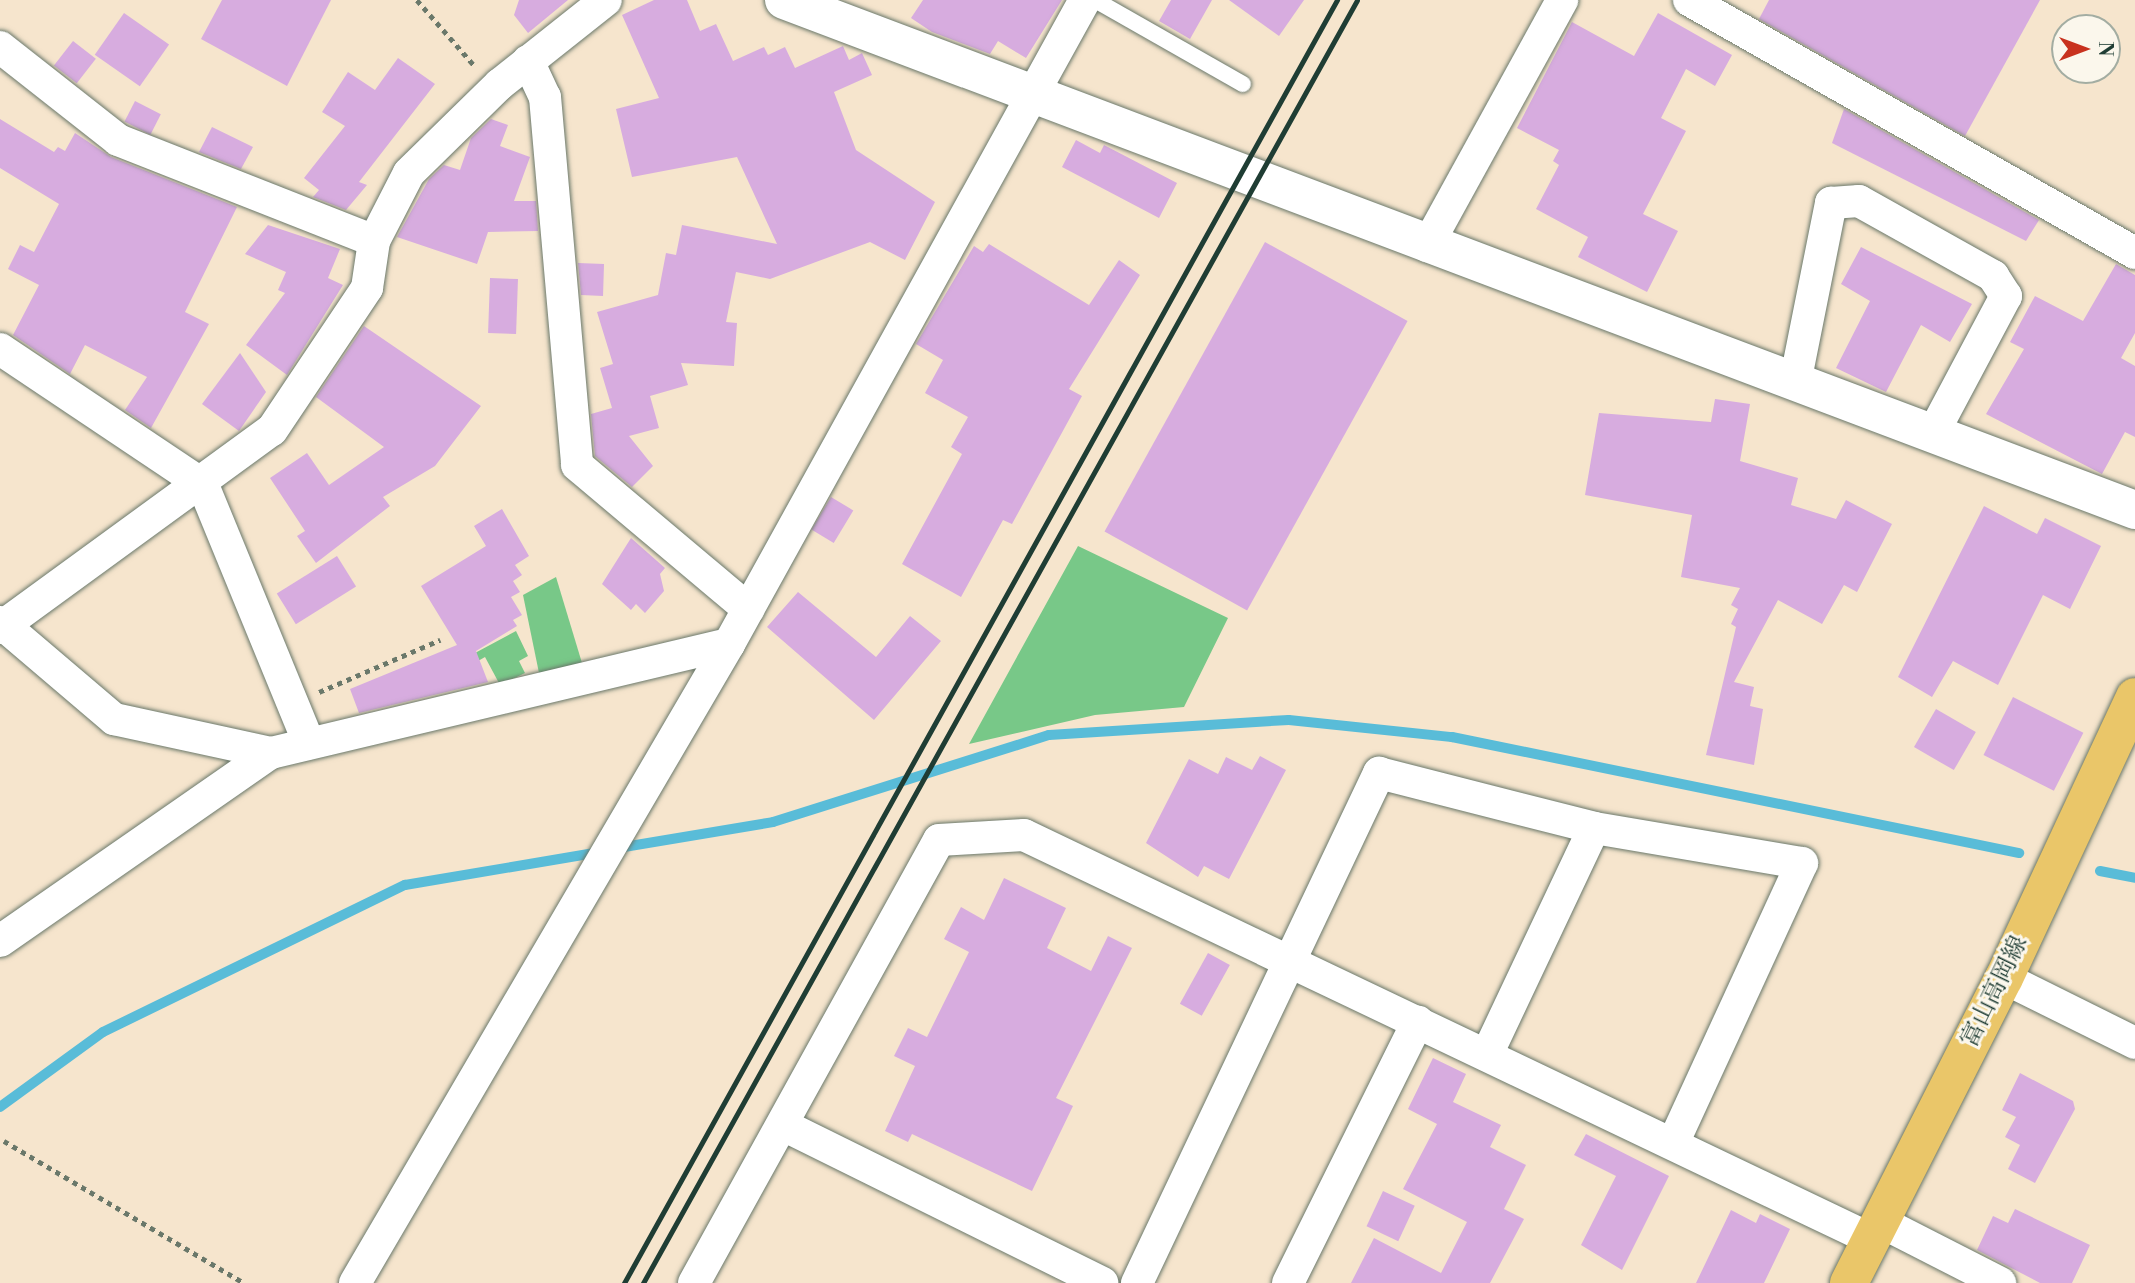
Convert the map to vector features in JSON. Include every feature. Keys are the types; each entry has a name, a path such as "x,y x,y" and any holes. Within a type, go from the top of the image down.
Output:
{"main road":[{"name":"富山高岡線","path":"1849,1283 2004,978 2135,697"}],"street":[{"path":"271,752 114,719 0,624 203,485 272,430 329,353 366,288 374,241 409,173 495,89 606,0"},
{"path":"784,0 1427,246 2135,510"},
{"path":"355,1283 729,644 1085,0"},
{"path":"1427,246 1562,0"},
{"path":"1689,0 2135,253"},
{"path":"0,47 118,141 374,241"},
{"path":"528,61 545,97 577,465 748,609"},
{"path":"1795,383 1831,203 1859,201 1993,276 2006,296 1932,435"},
{"path":"0,349 203,485 309,744"},
{"path":"0,941 271,752 729,644"},
{"path":"1138,1283 1294,961 1378,773 1594,828 1802,863 1673,1143"},
{"path":"1487,1054 1594,828"},
{"path":"694,1283 785,1126 939,840 1024,835 1673,1143 2000,1283"},
{"path":"2004,978 2135,1043"},
{"path":"1288,1283 1418,1021"},
{"path":"785,1126 1102,1283"}],"lane":[{"path":"1095,0 1243,84"}],"path":[{"path":"417,0 495,89"},
{"path":"292,704 440,640"},
{"path":"4,1141 244,1283"}],"green space":[{"path":"1078,546 1228,618 1184,707 1095,715 969,744"},
{"path":"556,577 582,663 539,673 523,595"},
{"path":"516,631 528,656 519,661 525,673 500,685 485,657 478,661 475,653"}],"building":[{"path":"222,0 331,0 287,86 201,39"},
{"path":"519,0 568,0 528,33 514,15"},
{"path":"654,0 687,0 700,31 716,24 733,61 764,47 768,55 785,47 795,68 843,46 849,60 862,53 872,75 834,92 856,150 935,202 905,260 870,242 770,279 736,272 726,322 737,323 734,366 681,363 688,385 650,396 659,428 629,436 653,466 632,487 595,456 591,414 612,408 600,368 613,364 597,312 658,295 666,253 676,255 682,225 777,244 737,157 632,177 616,109 659,98 622,15"},
{"path":"923,0 1062,0 1026,58 998,41 990,54 932,32 911,18"},
{"path":"1171,0 1212,0 1190,39 1159,21"},
{"path":"1229,0 1304,0 1279,36"},
{"path":"1769,0 2040,0 1965,136 1759,19"},
{"path":"124,13 169,45 140,86 95,55"},
{"path":"1658,13 1732,55 1715,86 1686,69 1661,118 1686,131 1643,214 1678,231 1647,292 1578,257 1588,237 1536,209 1559,165 1553,161 1559,150 1517,128 1572,22 1634,56"},
{"path":"73,41 96,59 77,83 54,65"},
{"path":"398,58 435,84 359,182 367,185 346,210 313,197 319,190 304,178 345,126 322,112 348,72 375,90"},
{"path":"135,101 161,114 150,135 125,121"},
{"path":"1844,109 2039,220 2026,241 1832,143"},
{"path":"0,119 54,152 58,147 65,151 75,133 111,157 237,207 185,312 209,324 151,428 125,410 147,377 85,345 70,374 13,335 39,285 8,269 20,245 34,252 59,204 0,168"},
{"path":"491,119 508,125 500,146 530,157 514,201 536,201 538,231 488,232 477,264 397,237 429,179 444,165 460,170 471,138"},
{"path":"212,127 253,147 241,169 199,152"},
{"path":"1076,140 1100,153 1104,145 1177,183 1159,218 1062,167"},
{"path":"268,225 340,249 328,278 343,285 287,375 246,345 285,293 278,290 286,272 245,254"},
{"path":"1265,242 1408,321 1247,611 1105,531"},
{"path":"989,244 1089,305 1119,260 1140,275 1069,389 1082,396 1012,524 1003,520 961,597 902,564 962,454 951,447 968,417 925,393 943,360 916,344 974,246 983,252"},
{"path":"1861,247 1972,304 1950,342 1921,325 1886,392 1836,368 1870,301 1841,284"},
{"path":"578,263 604,264 603,296 581,295"},
{"path":"2116,264 2135,275 2135,333 2121,358 2135,366 2135,437 2125,432 2102,474 1986,414 2024,349 2010,342 2035,296 2083,321"},
{"path":"490,278 518,279 516,334 488,333"},
{"path":"364,326 481,406 435,466 383,497 390,506 316,563 297,536 305,531 270,478 307,453 329,485 384,447 316,397"},
{"path":"240,353 266,392 239,431 202,404"},
{"path":"1715,399 1750,404 1740,461 1798,478 1791,505 1836,519 1846,500 1892,524 1857,592 1844,585 1822,624 1778,600 1734,682 1754,687 1750,706 1763,709 1754,765 1706,755 1736,627 1731,624 1738,609 1731,605 1740,588 1681,577 1692,515 1585,495 1599,413 1711,422"},
{"path":"831,497 853,510 834,543 811,530"},
{"path":"1984,506 2037,534 2045,518 2101,546 2070,609 2043,595 1998,685 1953,661 1932,697 1898,677"},
{"path":"502,509 529,556 515,565 522,575 513,581 520,592 511,597 522,615 513,620 517,626 476,651 488,682 359,713 350,689 457,645 421,586 486,546 474,526"},
{"path":"631,538 665,568 660,574 664,591 645,613 636,604 631,610 602,584"},
{"path":"337,556 356,587 296,624 277,594"},
{"path":"798,592 876,657 910,616 941,641 874,720 767,627"},
{"path":"2013,697 2083,733 2054,791 1983,755"},
{"path":"1936,709 1976,732 1954,770 1914,747"},
{"path":"1260,756 1286,770 1229,879 1204,866 1198,877 1146,843 1189,759 1218,774 1226,757 1252,770"},
{"path":"1004,878 1066,908 1047,948 1091,971 1108,936 1132,948 1056,1098 1073,1106 1032,1191 912,1134 908,1142 885,1131 915,1066 894,1056 908,1028 927,1037 969,952 944,939 961,907 984,920"},
{"path":"1208,953 1230,965 1202,1016 1180,1004"},
{"path":"1433,1058 1466,1074 1453,1102 1501,1125 1490,1147 1526,1165 1504,1209 1524,1219 1490,1283 1351,1283 1374,1238 1441,1273 1467,1222 1403,1189 1437,1124 1408,1109"},
{"path":"2020,1073 2073,1101 2075,1109 2035,1183 2008,1169 2020,1145 2005,1137 2016,1117 2002,1110"},
{"path":"1586,1134 1669,1176 1622,1270 1581,1245 1616,1176 1574,1155"},
{"path":"1383,1191 1415,1206 1398,1241 1367,1226"},
{"path":"2015,1209 2090,1245 2072,1283 2040,1283 1977,1250 1993,1216 2008,1223"},
{"path":"1731,1210 1756,1223 1760,1214 1790,1229 1764,1283 1696,1283"}],"waterway":[{"path":"618,848 773,822 1049,735 1289,720 1452,737 2019,853"},
{"path":"0,1107 103,1032 405,885 600,852"},
{"path":"2100,871 2135,878"}],"railway":[{"path":"624,1283 1337,0"},
{"path":"643,1283 1357,0"}]}
